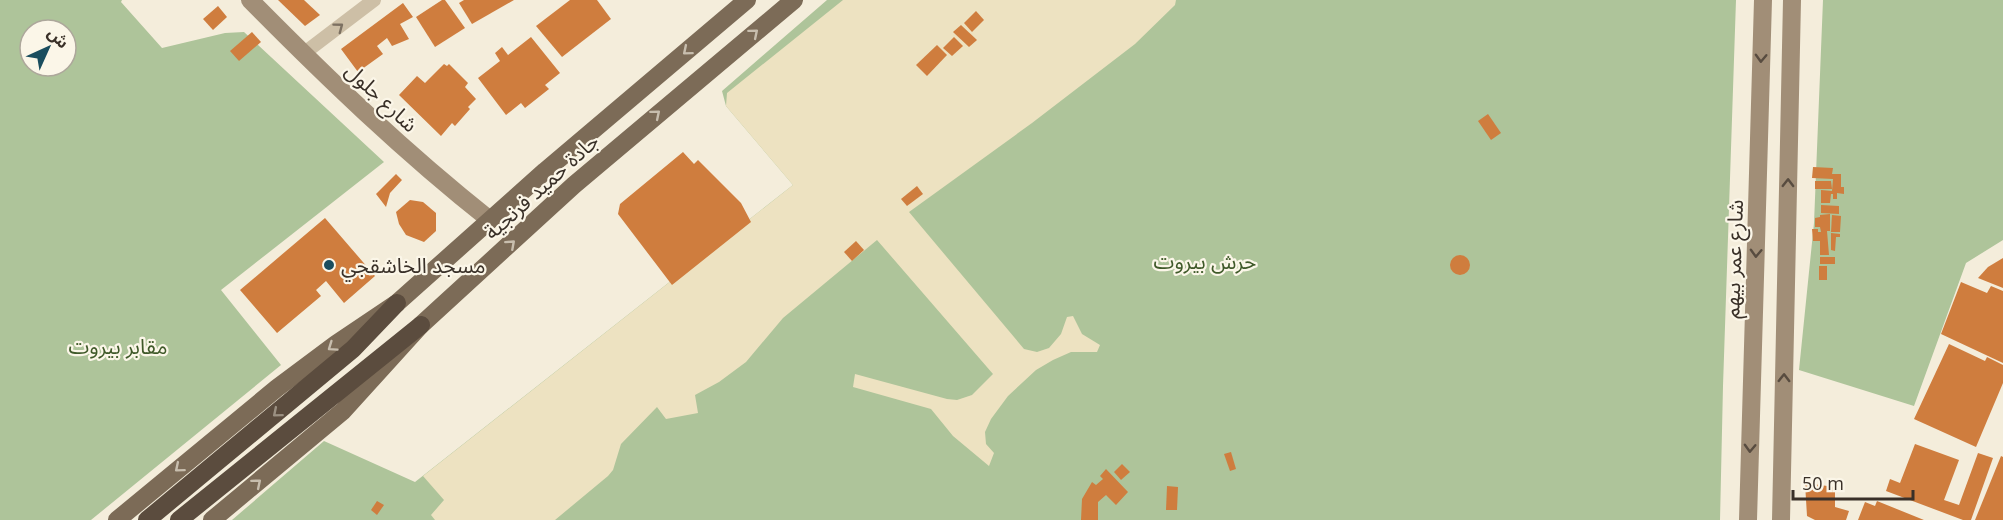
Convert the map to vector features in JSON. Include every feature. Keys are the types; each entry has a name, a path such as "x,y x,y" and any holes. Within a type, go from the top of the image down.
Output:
{"highway":[{"name":"جادة حميد فرنجية","path":"147,520 353,349 398,303"},
{"name":"جادة حميد فرنجية","path":"179,520 421,326"}],"main road":[{"name":"شارع جلول","path":"250,0 303,54 409,153 490,219"},
{"name":"جادة حميد فرنجية","path":"398,303 490,219 747,0"},
{"name":"جادة حميد فرنجية","path":"421,326 609,154 794,0"},
{"name":"شارع عمر بيهم","path":"1748,520 1763,0"},
{"path":"1781,520 1792,0"},
{"path":"117,520 277,388 336,344 398,303"},
{"path":"212,520 343,411 421,326"}],"street":[{"path":"303,54 374,0"},
{"path":"717,25 731,0"}],"green space":[{"name":"مقابر بيروت","path":"0,0 122,0 121,2 162,48 225,33 244,32 384,162 221,290 281,365 91,520 0,520"},
{"name":"حرش بيروت","path":"827,0 1736,0 1720,520 232,520 324,441 415,482 793,185 726,106 722,91"},
{"path":"1823,0 2003,0 2003,240 1966,263 1914,406 1799,370 1814,223"}],"shaded area":[{"path":"843,0 1176,0 1175,5 1135,44 1032,123 909,212 1024,349 1037,352 1049,348 1061,334 1067,317 1073,316 1082,334 1100,345 1097,352 1071,352 1053,360 1036,370 1008,396 991,419 985,432 986,444 994,453 989,466 953,436 931,409 853,387 855,374 957,400 972,395 993,374 877,240 783,318 746,362 719,382 695,395 698,413 666,419 657,407 621,444 613,470 608,476 555,520 435,520 431,515 444,500 423,476 793,185 726,106 727,93"}],"building":[{"path":"278,0 304,0 320,15 305,26"},
{"path":"445,0 465,28 435,47 416,17"},
{"path":"464,0 514,0 472,24 459,3"},
{"path":"570,0 597,0 611,19 562,57 536,26"},
{"path":"403,3 413,17 400,24 409,39 392,46 387,38 377,46 383,54 358,72 341,49"},
{"path":"218,6 227,17 213,30 203,19"},
{"path":"976,11 984,20 972,32 964,23"},
{"path":"961,25 977,40 969,47 953,32"},
{"path":"252,32 261,42 239,61 230,51"},
{"path":"531,37 560,73 545,85 549,89 525,108 521,103 506,115 478,78 500,61 495,53 502,47 508,55"},
{"path":"954,37 963,46 952,56 943,48"},
{"path":"937,45 947,55 927,76 916,65"},
{"path":"444,64 447,66 449,64 468,83 465,87 476,99 455,126 452,123 441,136 399,95 417,76 425,83"},
{"path":"1488,114 1501,133 1491,140 1478,121"},
{"path":"683,152 694,164 698,160 741,203 751,222 672,285 618,214 620,204"},
{"path":"1813,167 1833,168 1832,174 1841,174 1841,187 1844,187 1844,194 1837,193 1837,199 1833,199 1833,194 1831,194 1830,203 1821,203 1821,190 1832,191 1833,179 1812,178"},
{"path":"396,174 402,180 390,193 386,207 376,194"},
{"path":"1815,181 1831,181 1832,189 1815,189"},
{"path":"917,186 923,194 907,206 901,199"},
{"path":"410,200 423,202 436,213 436,231 424,242 406,235 399,224 396,212"},
{"path":"1821,205 1839,206 1839,214 1821,213"},
{"path":"1830,214 1830,231 1827,231 1829,255 1820,255 1820,241 1813,241 1812,229 1818,229 1818,232 1821,232 1820,227 1815,227 1815,218"},
{"path":"1832,215 1841,216 1840,232 1831,232"},
{"path":"325,218 375,276 344,303 326,281 316,290 321,296 277,333 240,290"},
{"path":"1831,233 1840,234 1840,237 1836,237 1835,251 1831,250"},
{"path":"856,241 864,250 852,261 844,252"},
{"path":"1456,255 1464,255 1470,261 1470,269 1464,275 1456,275 1450,269 1450,261"},
{"path":"1820,257 1835,257 1835,264 1820,264"},
{"path":"2003,258 2003,288 1978,278 1988,267"},
{"path":"1819,266 1827,266 1827,280 1819,280"},
{"path":"1961,282 1987,293 1991,286 2003,291 2003,363 1941,334"},
{"path":"1949,344 1985,361 1987,357 2003,365 2003,383 1976,447 1914,419"},
{"path":"1915,444 1959,460 1944,500 1959,505 1978,453 1993,458 1971,520 1963,520 1886,491 1890,479 1900,483"},
{"path":"1231,452 1236,469 1230,471 1224,454"},
{"path":"2001,456 2003,457 2003,520 1975,520"},
{"path":"1122,464 1130,472 1121,480 1114,472"},
{"path":"1106,469 1128,492 1116,505 1106,495 1098,502 1098,520 1081,520 1082,499 1092,482 1096,485 1103,479 1100,476"},
{"path":"1805,483 1835,487 1835,507 1849,511 1846,520 1815,520 1807,516"},
{"path":"1167,486 1178,487 1177,510 1166,510"},
{"path":"377,501 384,505 377,515 371,510"},
{"path":"1877,501 1924,520 1858,520 1865,502 1875,506"}],"place":[{"name":"مسجد الخاشقجي","path":"329,265"}]}
